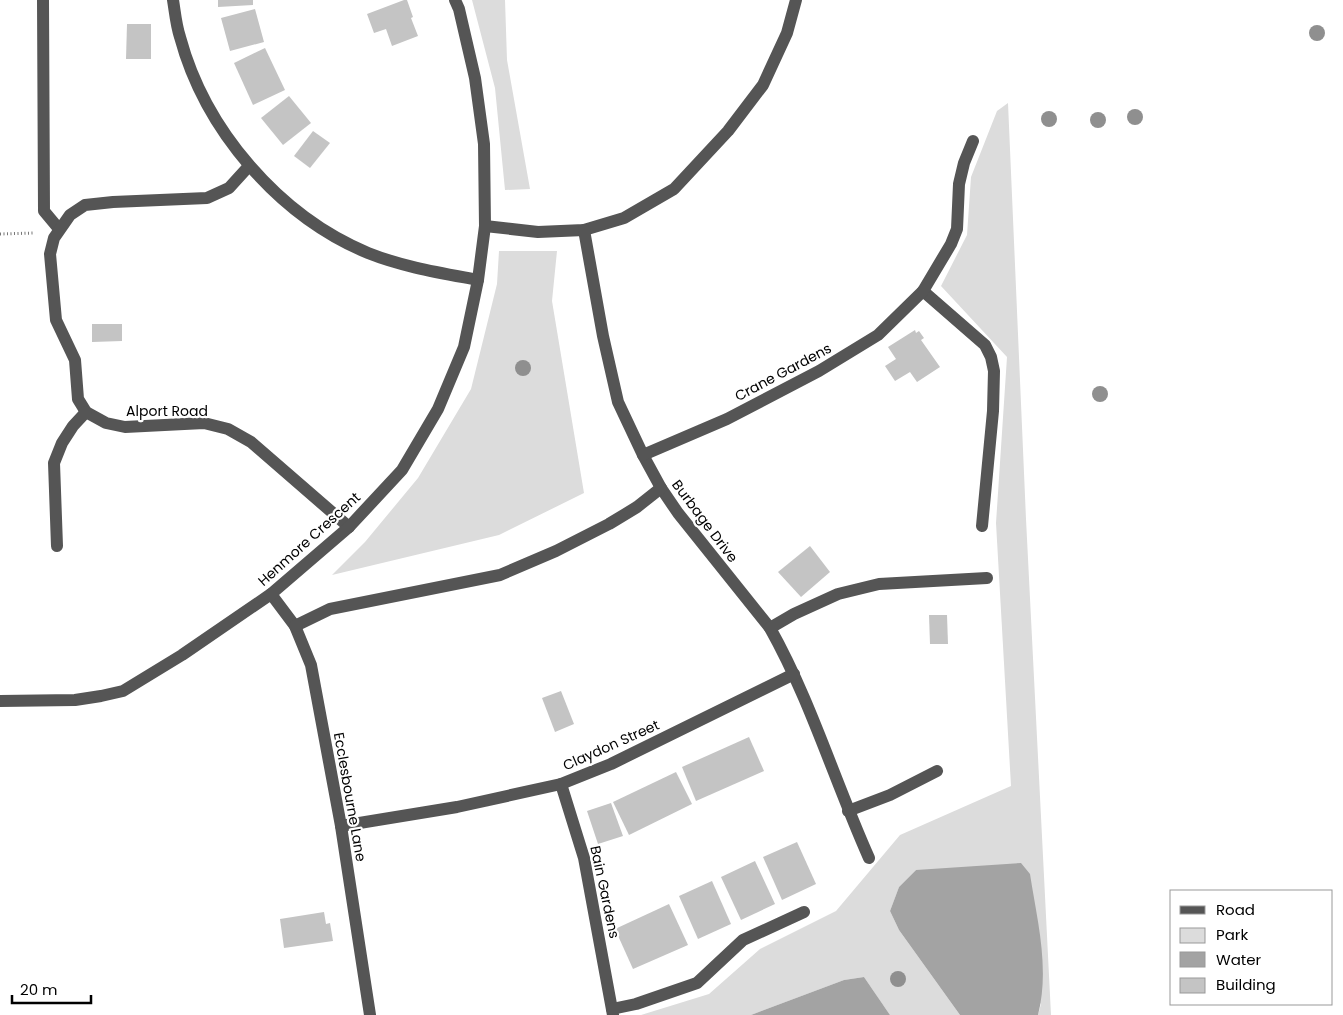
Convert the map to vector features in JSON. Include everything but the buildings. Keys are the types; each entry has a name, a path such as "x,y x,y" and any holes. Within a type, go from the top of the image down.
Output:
{"street":[{"path":"43,0 44,211 57,233"},
{"path":"173,0 179,36 192,74 223,133 250,166 299,213 332,235 368,253 414,268 478,280"},
{"name":"Henmore Crescent","path":"0,701 75,700 123,691 182,655 270,594 349,526 402,470 438,410 464,347 478,280 485,226 484,144 475,78 459,9 455,0"},
{"path":"485,226 538,232 584,230 624,218 674,189 728,131 763,85 787,32 796,0"},
{"name":"Crane Gardens","path":"643,455 728,419 819,371 878,334 923,291 951,244 957,229 959,184 964,163 973,141"},
{"path":"56,546 54,463 62,442 86,412 78,399 75,360 56,320 50,254 57,233 70,215 85,205 207,198 229,188 250,166"},
{"name":"Burbage Drive","path":"584,230 603,336 618,402 661,488 678,513 770,628 794,674 848,811 869,858"},
{"path":"923,291 985,345 991,357 994,371 993,411 982,526"},
{"name":"Alport Road","path":"86,412 106,423 124,427 204,423 228,429 252,442 349,526"},
{"path":"295,626 330,609 500,575 556,551 609,524 637,507 661,488"},
{"path":"770,628 794,614 838,594 879,584 987,578"},
{"name":"Ecclesbourne Lane","path":"270,594 295,626 311,665 341,826 370,1015"},
{"name":"Claydon Street","path":"341,826 457,807 561,784 610,764 794,674"},
{"path":"848,811 890,795 937,771"},
{"name":"Bain Gardens","path":"561,784 584,858 613,1012 697,983 743,940 804,912"}],"path":[{"path":"0,234 57,233"}],"green space":[{"path":"472,0 505,0 507,60 530,189 505,190 495,88"},
{"path":"1008,103 1026,519 1051,1015 1038,1015 1041,1004 916,870 899,887 890,911 899,930 960,1015 890,1015 864,977 844,980 751,1015 641,1015 709,994 760,949 836,911 900,835 1011,786 996,523 1007,357 941,286 967,235 971,177 997,111"},
{"path":"499,251 557,251 552,301 584,493 499,535 332,575 365,542 418,478 471,389 497,284"}],"water":[{"path":"1021,863 1030,874 1039,926 1043,980 1038,1015 960,1015 899,930 890,911 899,887 916,870"},
{"path":"864,977 890,1015 751,1015 844,980"}]}
